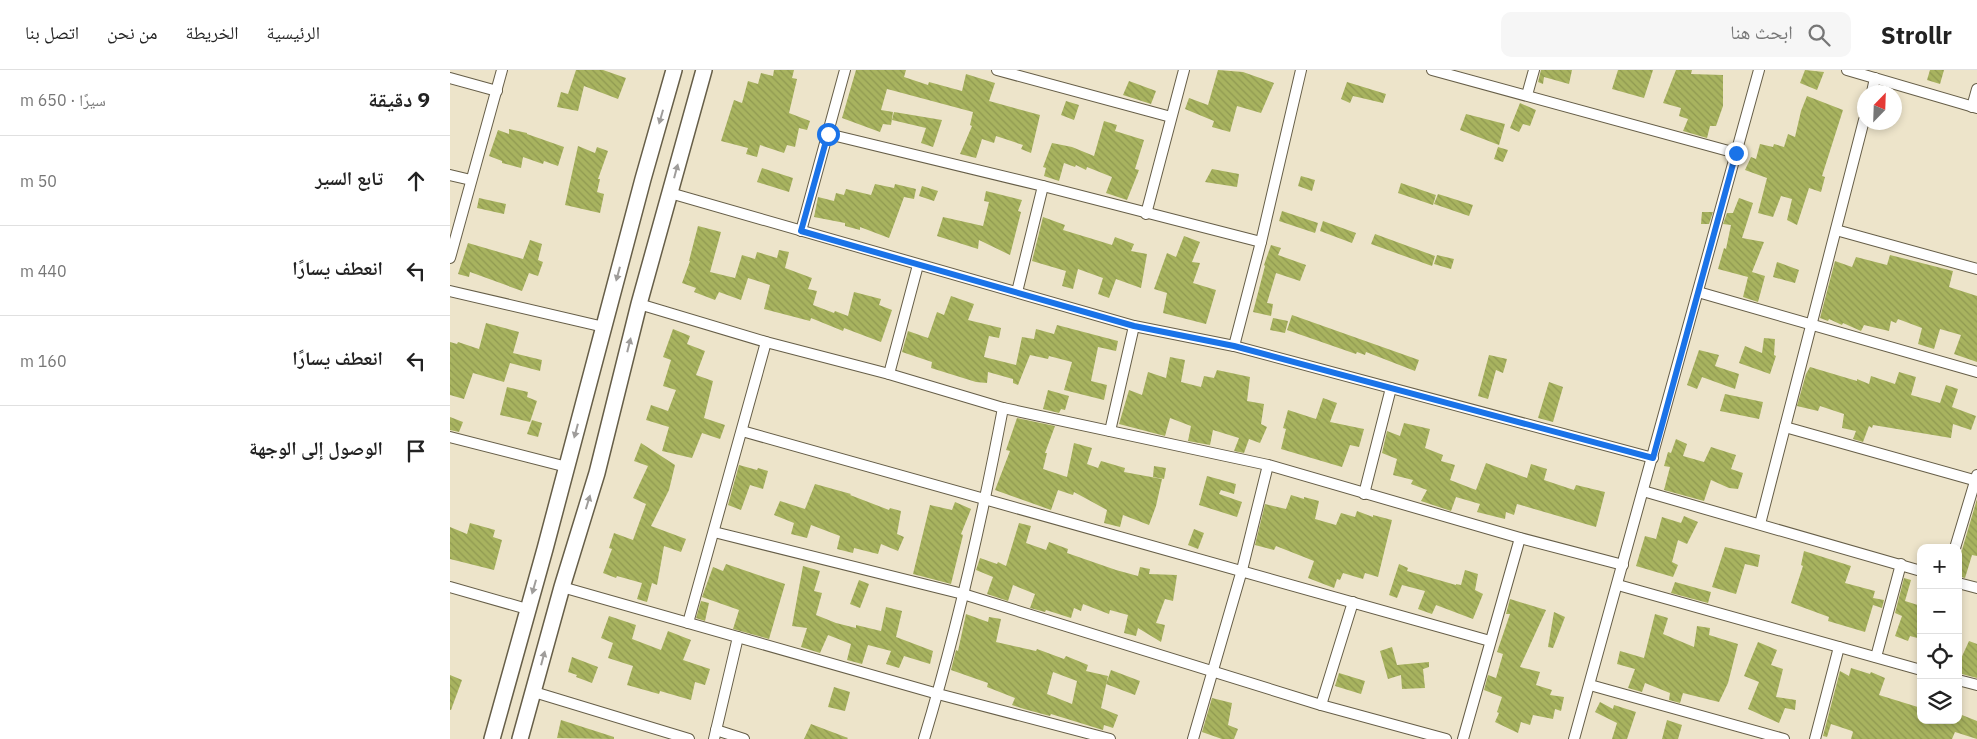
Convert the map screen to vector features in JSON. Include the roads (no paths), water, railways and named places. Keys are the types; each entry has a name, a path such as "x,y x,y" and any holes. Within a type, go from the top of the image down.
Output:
{"main road":[{"path":"492,739 674,70"},
{"path":"520,739 562,587 597,473 639,304 704,70"}],"street":[{"path":"450,258 502,70"},
{"path":"801,231 845,70"},
{"path":"997,70 1171,117"},
{"path":"1146,214 1184,70"},
{"path":"1234,346 1302,70"},
{"path":"1432,70 1736,153"},
{"path":"1527,96 1534,70"},
{"path":"1574,739 1618,586 1759,70"},
{"path":"1847,70 1975,108 1977,89"},
{"path":"450,78 496,91"},
{"path":"1874,85 1875,78"},
{"path":"1760,524 1861,130"},
{"path":"828,134 1261,242"},
{"path":"450,175 471,180"},
{"path":"1017,292 1042,186"},
{"path":"670,193 1134,326 1234,346 1653,458"},
{"path":"1836,230 1977,269"},
{"path":"889,374 918,265"},
{"path":"450,291 604,327"},
{"path":"1698,292 1977,372"},
{"path":"639,304 766,342 889,374 1003,408 1268,465 1520,538 1623,565"},
{"path":"1110,431 1134,326"},
{"path":"688,623 766,342"},
{"path":"1364,494 1391,388"},
{"path":"924,739 938,694 986,499 1003,408"},
{"path":"1785,428 1976,478 1956,544"},
{"path":"742,431 1242,570 1490,642"},
{"path":"450,438 566,467"},
{"path":"1193,739 1242,570 1268,465"},
{"path":"1643,492 1917,570"},
{"path":"714,532 963,594 1321,705 1446,739"},
{"path":"1463,739 1520,538"},
{"path":"1876,658 1901,564"},
{"path":"1962,583 1977,588"},
{"path":"1618,586 1917,669"},
{"path":"450,587 527,609"},
{"path":"562,587 938,694 1110,739"},
{"path":"1321,705 1353,602"},
{"path":"738,637 715,735 744,739"},
{"path":"1815,739 1839,647"},
{"path":"1962,681 1977,685"},
{"path":"1590,686 1784,739"},
{"path":"534,692 690,739"}]}
